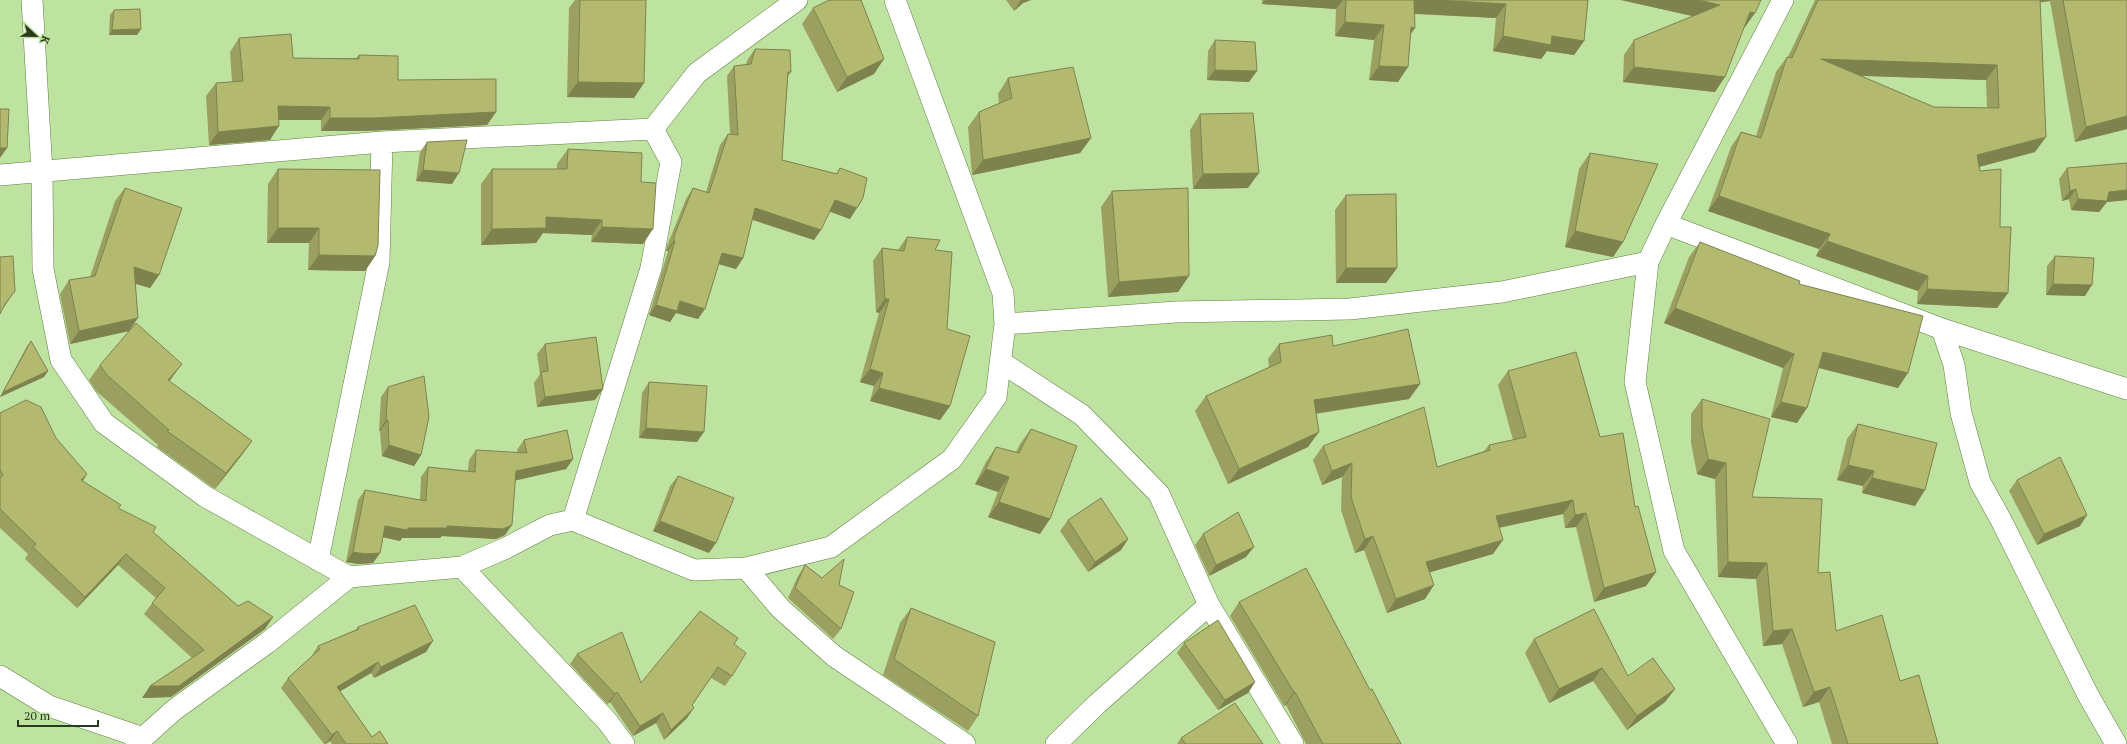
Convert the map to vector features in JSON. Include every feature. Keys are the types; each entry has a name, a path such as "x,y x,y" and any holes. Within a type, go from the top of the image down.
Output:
{"street":[{"path":"32,0 42,172 43,269 61,360 104,423 206,497 349,577"},
{"path":"0,176 382,142 653,129 697,73 797,0"},
{"path":"0,676 49,706 140,741 174,710 267,643 349,577 462,567 506,548 550,525 573,520 694,570 746,568 831,547 952,459 996,397 1005,324 1003,293 895,0"},
{"path":"1783,0 1666,224 1648,262 1635,382 1674,551 1787,744"},
{"path":"573,520 653,260 671,162 653,129"},
{"path":"318,560 378,262 382,142"},
{"path":"1666,224 1942,329 2127,389"},
{"path":"1005,324 1176,312 1350,309 1502,292 1648,262"},
{"path":"1942,329 1954,365 1961,413 1980,482 2001,520 2088,695 2116,744"},
{"path":"1001,362 1082,416 1159,494 1209,605 1293,744"},
{"path":"462,567 607,721 624,744"},
{"path":"746,568 781,609 834,656 965,744"},
{"path":"1056,744 1097,704 1209,605"}],"building":[{"path":"580,0 646,0 644,83 578,82"},
{"path":"829,0 861,0 884,59 847,77 813,8"},
{"path":"1346,0 1414,0 1415,28 1411,27 1408,67 1379,66 1384,25 1345,22"},
{"path":"1437,0 1588,0 1584,41 1552,36 1551,45 1503,36 1506,4"},
{"path":"1698,0 1761,0 1755,13 1750,12 1725,77 1634,67 1634,40 1720,5"},
{"path":"1818,0 2040,0 2046,137 1977,155 1980,171 2001,169 2000,227 2011,227 2008,293 1927,289 1928,276 1827,241 1830,234 1719,196 1741,132 1761,138 1787,57 1792,58","holes":["1821,59 1997,65 1999,108 1934,107"]},
{"path":"2063,0 2127,0 2127,116 2086,127"},
{"path":"140,9 141,29 112,30 114,10"},
{"path":"291,34 293,58 359,59 359,55 398,56 398,80 496,79 496,112 374,118 330,118 330,107 278,106 279,126 218,132 216,83 243,81 239,38"},
{"path":"1215,40 1255,42 1257,71 1215,70"},
{"path":"755,49 790,50 791,72 788,72 782,160 837,174 840,168 867,178 863,198 857,208 835,200 821,230 755,208 743,258 722,253 705,309 680,301 677,311 656,305 675,241 674,236 693,188 709,193 728,134 738,135 734,66 751,64"},
{"path":"1073,67 1091,138 983,160 979,112 1012,98 1008,78"},
{"path":"0,109 9,109 7,148 0,148"},
{"path":"1253,113 1259,173 1203,174 1200,114"},
{"path":"467,140 459,173 423,170 427,142"},
{"path":"568,149 642,153 641,182 656,183 653,229 602,227 602,220 546,217 546,228 492,229 492,169 567,169"},
{"path":"1590,153 1658,164 1623,242 1575,231"},
{"path":"2127,163 2127,190 2109,192 2107,201 2078,199 2076,189 2070,191 2067,168"},
{"path":"278,169 380,170 378,246 375,256 319,255 319,228 278,228"},
{"path":"125,188 182,208 159,275 134,267 138,318 79,331 69,280 95,276"},
{"path":"1188,188 1189,276 1119,282 1112,191"},
{"path":"1396,194 1397,268 1346,268 1346,195"},
{"path":"907,237 940,240 935,250 952,252 947,329 970,336 950,406 879,388 883,373 870,369 889,299 885,299 882,248 904,251"},
{"path":"1700,242 1800,281 1799,284 1923,316 1908,373 1823,352 1807,408 1781,402 1794,354 1675,308"},
{"path":"13,256 15,291 5,304 0,314 0,257"},
{"path":"2055,256 2094,258 2092,285 2053,284"},
{"path":"136,323 182,364 168,380 252,441 226,473 167,431 169,430 107,375 100,365"},
{"path":"1408,329 1420,384 1314,400 1319,432 1239,469 1206,396 1281,362 1279,344 1332,335 1333,346"},
{"path":"596,337 603,389 545,397 541,372 548,371 545,344"},
{"path":"31,341 48,371 3,392"},
{"path":"1576,352 1600,437 1623,433 1635,507 1638,506 1656,572 1604,588 1586,513 1575,515 1573,500 1496,516 1503,540 1426,562 1434,585 1396,599 1373,536 1365,539 1351,497 1352,463 1332,471 1323,446 1424,407 1437,467 1490,450 1489,445 1526,437 1508,371"},
{"path":"424,376 429,417 421,455 389,445 388,420 386,420 388,387"},
{"path":"649,382 707,386 704,432 646,428"},
{"path":"1702,399 1770,419 1752,497 1822,499 1818,573 1830,572 1836,631 1882,615 1900,681 1919,675 1938,744 1848,744 1830,687 1814,692 1792,629 1773,631 1767,563 1728,562 1726,463 1708,459 1702,427"},
{"path":"26,400 41,407 56,438 87,474 81,480 121,505 118,508 156,527 153,532 238,606 248,601 273,617 179,686 150,686 204,650 152,603 165,588 126,554 85,597 33,547 36,544 0,509 0,478 3,475 0,470 0,413"},
{"path":"1858,424 1937,443 1925,490 1872,478 1874,471 1848,465"},
{"path":"1031,429 1077,446 1050,519 999,502 1009,477 986,469 996,447 1019,453"},
{"path":"567,430 573,459 516,471 512,525 503,529 447,526 447,528 408,528 407,530 385,526 380,553 365,554 353,552 365,490 426,501 428,467 475,472 476,450 527,453 524,440"},
{"path":"2060,457 2087,515 2044,534 2017,480"},
{"path":"678,476 734,498 716,543 660,521"},
{"path":"1101,498 1128,539 1095,562 1068,520"},
{"path":"1238,512 1254,547 1216,565 1203,534"},
{"path":"844,559 839,585 854,592 841,629 795,588 805,565 822,578"},
{"path":"1306,568 1370,690 1372,689 1401,744 1323,744 1295,692 1239,602"},
{"path":"415,605 433,641 381,667 378,662 337,687 372,737 380,731 388,744 346,744 337,731 332,735 288,678 320,649 318,646 359,629 358,627"},
{"path":"911,608 995,642 978,716 894,659"},
{"path":"1594,609 1628,676 1653,658 1675,689 1637,716 1602,668 1559,689 1534,639"},
{"path":"700,611 738,638 734,644 746,653 732,676 718,667 692,705 694,708 671,730 663,713 640,726 617,692 615,694 577,654 622,632 641,683"},
{"path":"1218,620 1255,682 1225,700 1184,643"},
{"path":"1235,703 1263,744 1186,744 1181,738"}]}
